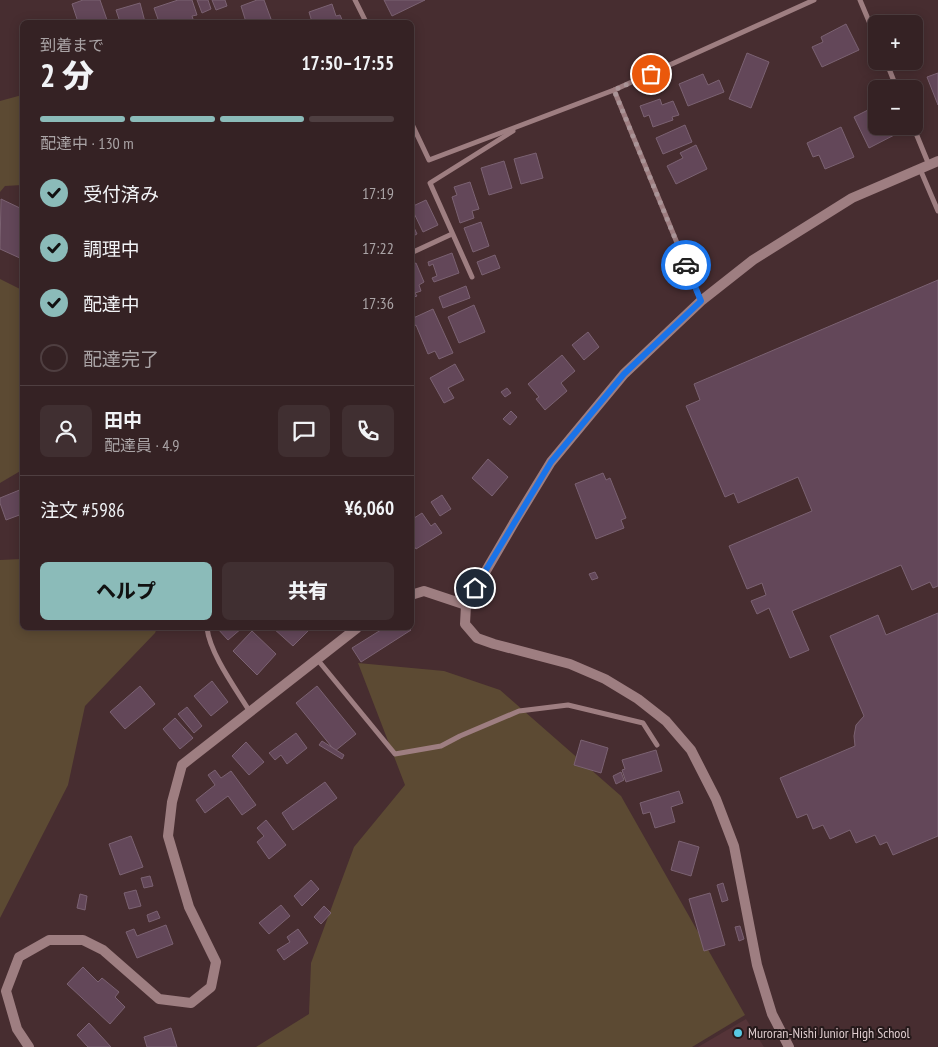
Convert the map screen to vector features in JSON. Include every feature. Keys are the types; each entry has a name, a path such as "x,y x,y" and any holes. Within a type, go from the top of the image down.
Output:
{"street":[{"path":"355,0 365,20"},
{"path":"414,128 429,160 614,90 814,0"},
{"path":"860,0 868,19"},
{"path":"614,90 701,301"},
{"path":"472,277 430,183 522,125"},
{"path":"917,135 929,165 938,211"},
{"path":"789,1047 772,1014 757,965 734,846 716,799 691,750 666,721 638,699 606,679 570,664 477,638 465,624 466,605 551,462 624,374 701,301 753,260 852,198 929,165"},
{"path":"414,252 452,234"},
{"path":"414,594 424,590 466,605"},
{"path":"207,630 215,653 250,712"},
{"path":"29,1047 17,1029 6,991 19,957 49,940 83,940 103,950 159,999 191,1003 211,987 216,962 189,907 168,836 172,802 182,765 354,630"},
{"path":"317,659 395,754 441,746 519,711 568,704 643,722 658,745"}],"shaded area":[{"path":"20,96 20,185 5,186 0,192 0,101"},
{"path":"0,279 20,289 20,471 0,483"},
{"path":"20,559 20,630 156,630 85,706 68,785 0,918 0,560"},
{"path":"358,663 444,671 500,690 621,796 745,1015 692,1047 256,1047 309,1014 311,963 354,847 405,785"},
{"name":"Muroran-Nishi Junior High School","path":"746,1019 764,1047 698,1047"}],"building":[{"path":"83,0 100,0 107,20 77,20 72,4"},
{"path":"178,0 192,0 197,15 192,16 193,20 158,20 154,8"},
{"path":"197,0 208,0 211,9 202,13"},
{"path":"212,0 225,0 227,6 216,10"},
{"path":"257,0 264,0 271,19 245,20 241,6"},
{"path":"384,0 425,0 392,16"},
{"path":"140,3 144,20 119,20 116,10"},
{"path":"332,4 336,16 340,15 342,20 311,20 309,12"},
{"path":"846,24 859,50 822,67 812,47 823,42 821,37"},
{"path":"747,53 769,62 751,108 729,99"},
{"path":"938,73 938,105 927,77"},
{"path":"703,74 708,85 719,80 724,92 688,106 679,84"},
{"path":"660,99 662,105 673,101 679,115 672,117 673,120 653,127 649,115 644,117 640,106"},
{"path":"868,110 868,135 894,135 869,148 854,117"},
{"path":"685,125 692,142 663,154 656,138"},
{"path":"841,127 854,157 825,169 819,155 813,157 807,143"},
{"path":"696,145 707,169 676,184 667,166 683,158 680,153"},
{"path":"536,153 543,178 521,184 514,159"},
{"path":"504,161 512,188 489,195 481,168"},
{"path":"470,182 479,209 472,211 474,218 460,223 452,197 457,195 454,187"},
{"path":"1,199 20,208 20,258 0,249"},
{"path":"426,200 438,225 423,232 414,213 414,206"},
{"path":"481,222 489,246 473,252 464,228"},
{"path":"452,253 459,273 434,282 432,278 437,276 433,264 429,266 428,262"},
{"path":"495,255 500,268 482,275 477,262"},
{"path":"416,263 424,282 419,285 421,291 415,293 417,296 414,297 414,264"},
{"path":"938,280 938,586 933,588 930,582 912,590 901,565 792,611 809,650 790,658 769,608 757,614 751,601 766,595 762,583 747,589 729,546 812,511 798,477 738,503 734,493 725,497 686,406 700,400 694,384"},
{"path":"466,286 470,298 443,308 439,297"},
{"path":"474,305 485,332 459,343 448,317"},
{"path":"433,309 453,353 439,359 435,351 428,354 416,325 414,326 414,318"},
{"path":"588,332 599,347 584,360 572,345"},
{"path":"562,355 575,371 561,383 567,391 545,410 536,399 539,397 528,384"},
{"path":"455,364 464,380 448,388 454,398 444,403 430,378"},
{"path":"507,388 511,393 505,397 501,392"},
{"path":"511,411 517,417 510,425 503,419"},
{"path":"488,459 508,477 492,496 472,478"},
{"path":"603,473 606,480 610,478 626,518 621,520 624,528 596,539 575,484"},
{"path":"20,490 20,515 6,520 0,498"},
{"path":"442,495 451,509 440,516 431,502"},
{"path":"422,513 431,526 435,523 442,533 416,549 414,546 414,518"},
{"path":"595,572 598,578 592,580 589,574"},
{"path":"938,613 938,836 893,855 887,842 880,845 875,835 856,843 850,830 830,839 823,825 813,829 807,814 797,818 780,778 855,746 856,725 864,716 830,636 878,615 886,635"},
{"path":"219,630 240,630 228,640"},
{"path":"275,630 309,630 293,646"},
{"path":"381,630 411,630 361,662 352,648"},
{"path":"252,631 276,654 257,675 233,651"},
{"path":"212,681 228,702 211,716 194,696"},
{"path":"140,686 155,704 125,729 110,712"},
{"path":"317,686 356,734 335,751 296,703"},
{"path":"187,707 202,726 194,733 178,714"},
{"path":"175,718 193,738 180,749 163,729"},
{"path":"296,733 307,748 287,764 281,755 275,760 269,753"},
{"path":"581,740 608,748 601,773 574,765"},
{"path":"322,741 344,755 342,759 319,745"},
{"path":"246,742 264,762 249,775 232,756"},
{"path":"656,750 662,771 626,782 622,770 625,769 622,760"},
{"path":"215,770 221,778 231,771 256,805 242,815 228,796 205,813 196,800 215,785 208,775"},
{"path":"621,772 624,780 616,784 613,776"},
{"path":"325,782 337,798 293,830 282,813"},
{"path":"679,791 683,803 671,807 675,822 655,828 650,812 643,814 640,803"},
{"path":"266,820 286,845 269,859 257,842 264,836 257,828"},
{"path":"131,836 143,867 120,875 109,844"},
{"path":"679,841 699,847 691,876 671,870"},
{"path":"150,876 153,886 144,888 141,878"},
{"path":"311,880 319,889 302,906 294,896"},
{"path":"723,883 728,900 722,902 717,885"},
{"path":"136,890 141,906 129,909 124,893"},
{"path":"710,893 725,945 704,951 689,899"},
{"path":"80,894 87,896 85,910 77,908"},
{"path":"281,905 290,916 269,934 259,923"},
{"path":"324,906 331,913 321,924 314,917"},
{"path":"157,911 160,918 149,922 147,915"},
{"path":"166,925 173,944 137,958 126,932 134,929 137,936"},
{"path":"740,926 744,939 739,941 735,927"},
{"path":"298,929 308,943 284,960 277,950 290,942 287,937"},
{"path":"83,967 98,982 102,978 119,992 115,997 125,1007 110,1024 67,984"},
{"path":"89,1023 111,1047 88,1047 77,1035"},
{"path":"171,1028 177,1047 147,1047 144,1037"}],"way so far":[{"path":"651,74 614,90 686,265"}],"place":[{"name":"Muroran-Nishi Junior High School","path":"738,1033"}],"route":[{"path":"475,588 551,462 624,374 701,301 686,265"}]}
